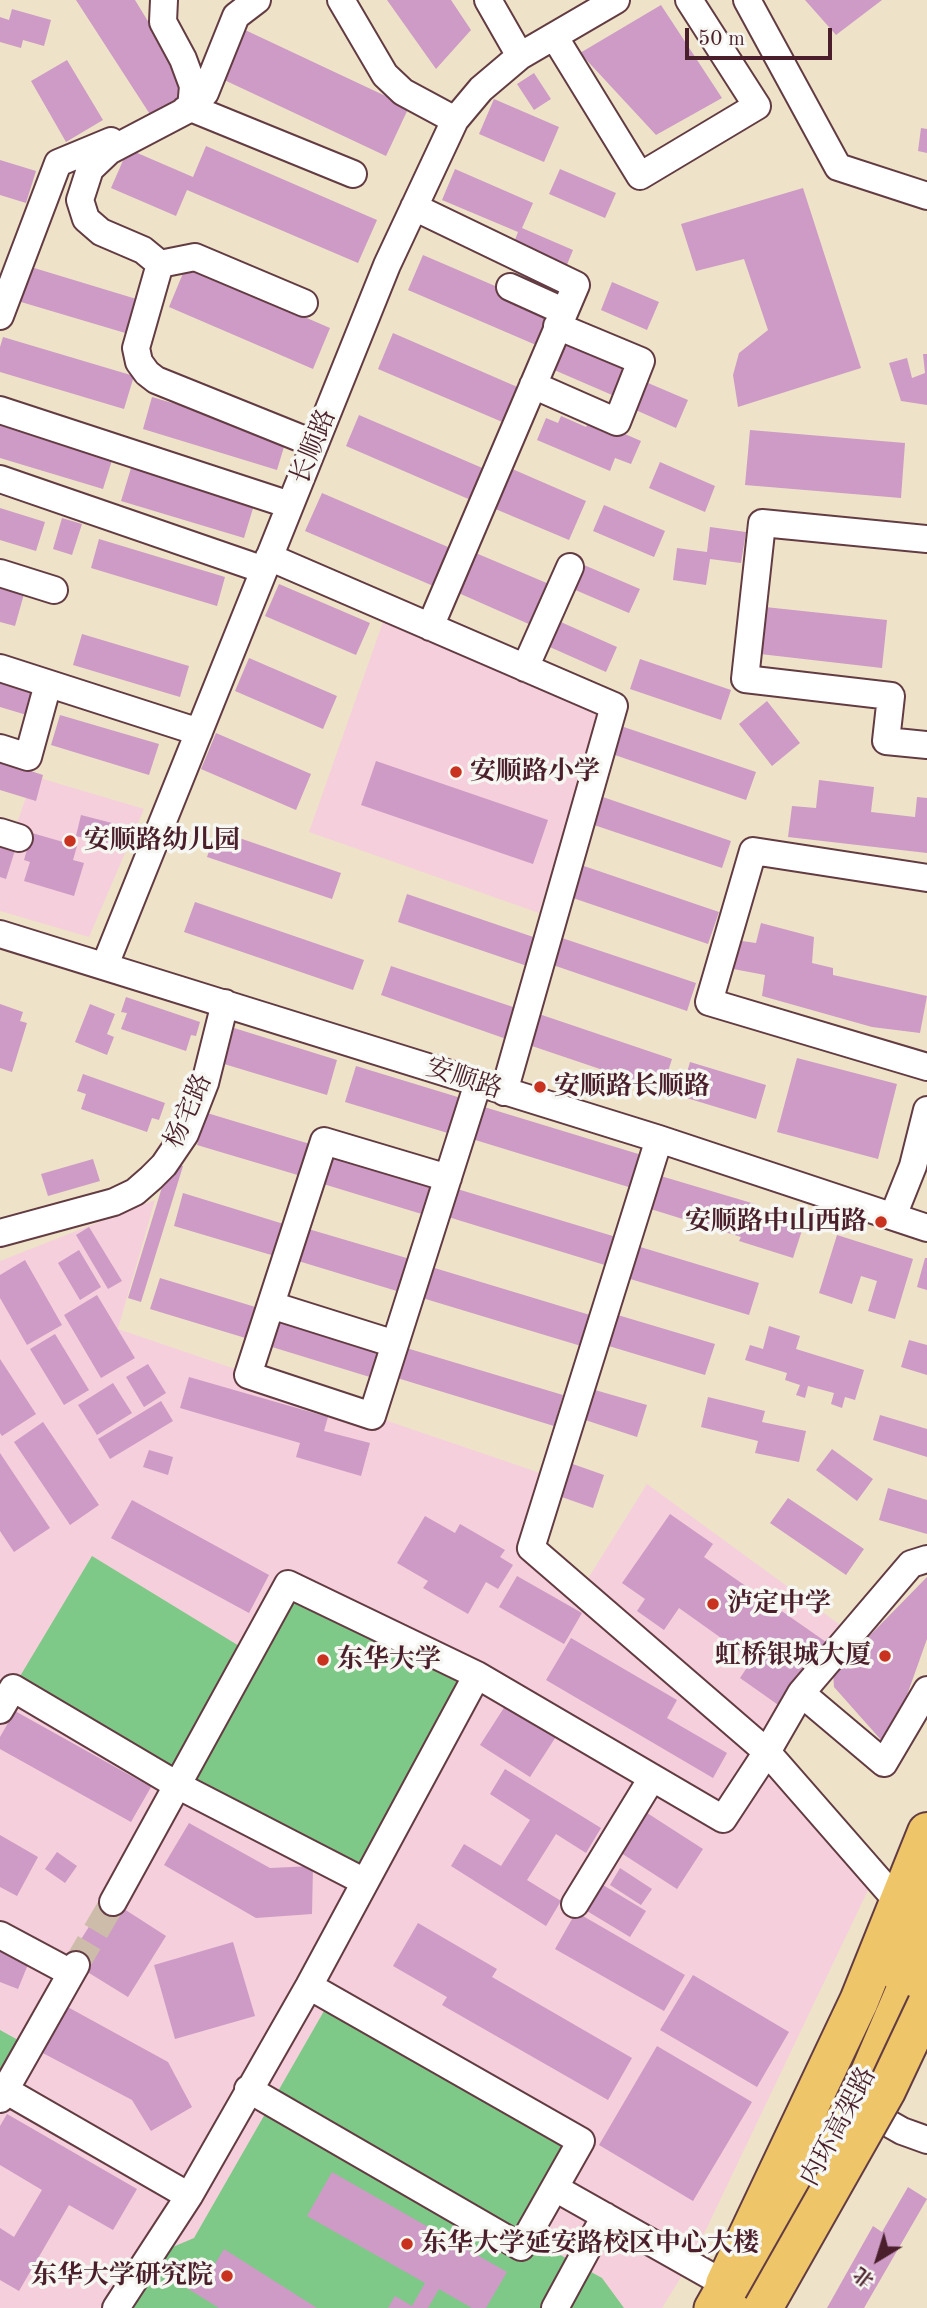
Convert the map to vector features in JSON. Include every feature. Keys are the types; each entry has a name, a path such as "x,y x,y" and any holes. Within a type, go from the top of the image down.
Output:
{"highway":[{"path":"724,2300 859,2001 913,1898 927,1832"},
{"name":"内环高架路","path":"724,2300 863,2089 927,1940"},
{"name":"内环高架路","path":"763,2308 927,2004"},
{"path":"763,2308 851,2179 901,2099 927,2050"},
{"path":"780,2308 876,2100"}],"main road":[{"path":"876,2100 927,1992"}],"street":[{"path":"164,0 163,22 183,58 193,86 191,108"},
{"path":"160,264 143,250 101,232 86,219 80,200 90,169 109,151 191,108 205,93 236,16 257,0"},
{"path":"341,0 385,75 403,92 455,120"},
{"path":"488,0 520,56"},
{"name":"长顺路","path":"105,965 387,265 455,120 481,89 520,56 616,0"},
{"path":"554,37 640,176 757,106 689,0"},
{"path":"747,0 838,167 927,196"},
{"path":"0,316 58,163 191,108 353,174"},
{"path":"414,207 576,285 430,627"},
{"path":"160,264 195,257 304,303"},
{"path":"160,264 136,348 139,362 147,373 156,380 315,444"},
{"path":"510,287 560,318 641,361 617,422 533,385"},
{"path":"0,410 290,505"},
{"path":"0,479 267,563 430,627 614,706 504,1092"},
{"path":"927,540 762,523 745,679 891,696 886,741 927,745"},
{"path":"525,668 570,567"},
{"path":"0,573 54,590"},
{"path":"0,668 199,732"},
{"path":"0,748 28,757 48,684"},
{"path":"927,878 753,851 709,1002 927,1067"},
{"name":"安顺路","path":"0,934 659,1139 927,1228"},
{"name":"杨宅路","path":"0,1233 114,1202 135,1192 164,1165 185,1134 205,1083 225,1003"},
{"path":"448,1178 324,1141 248,1375 372,1416 448,1178 478,1083"},
{"path":"893,1216 920,1168 927,1110"},
{"path":"659,1139 531,1548 768,1752 913,1898"},
{"path":"271,1305 395,1344"},
{"path":"113,1902 288,1584 477,1675 723,1819 768,1752 802,1693 911,1564 927,1559"},
{"path":"116,2308 189,2196 309,1986 477,1675"},
{"path":"0,1710 13,1688 177,1785 365,1882"},
{"path":"802,1693 884,1763 927,1689"},
{"path":"575,1905 652,1778"},
{"path":"0,1935 74,1969 3,2094 189,2196"},
{"path":"248,2090 521,2247 581,2141 309,1986"},
{"path":"876,2100 902,2131 927,2140"},
{"path":"555,2188 605,2216 724,2300"},
{"path":"555,2308 605,2216"}],"shaded area":[{"name":"安顺路小学","path":"384,619 599,712 539,913 309,832"},
{"name":"安顺路幼儿园","path":"33,776 144,809 89,937 0,911 0,874"},
{"name":"东华大学","path":"155,1200 118,1329 552,1477 531,1548 762,1760 870,1886 691,2261 662,2308 0,2308 0,1261"},
{"name":"泸定中学","path":"647,1484 843,1627 768,1735 587,1580"}],"green space":[{"path":"92,1556 249,1652 288,1584 477,1675 365,1882 13,1688"},
{"path":"324,2011 566,2145 515,2230 602,2278 624,2308 126,2308 161,2252 194,2238"},
{"path":"0,2030 18,2040 0,2072"}],"building":[{"path":"76,0 135,0 190,90 153,119"},
{"path":"387,0 451,0 471,30 436,69"},
{"path":"805,0 882,0 836,35"},
{"path":"661,5 722,98 656,135 580,53"},
{"path":"12,9 51,20 44,46 23,40 21,48 0,42 0,17 9,20"},
{"path":"243,29 409,107 386,156 220,78"},
{"path":"67,60 103,120 66,142 31,81"},
{"path":"534,73 551,99 534,110 517,84"},
{"path":"494,99 559,127 544,162 479,134"},
{"path":"921,128 927,129 927,153 918,151"},
{"path":"206,146 377,220 358,263 187,190 176,216 111,188 128,149 193,177"},
{"path":"0,160 36,171 26,203 0,195"},
{"path":"455,169 533,203 522,228 573,250 566,267 513,245 518,232 442,200"},
{"path":"560,169 616,193 605,218 549,194"},
{"path":"803,188 861,368 738,407 733,375 739,353 768,330 744,259 696,271 681,224"},
{"path":"423,255 551,310 536,345 408,290"},
{"path":"21,264 143,301 132,335 11,299"},
{"path":"186,266 330,328 313,369 169,307"},
{"path":"612,282 659,302 647,330 601,310"},
{"path":"560,332 626,361 612,395 545,366"},
{"path":"393,333 522,389 507,424 378,369"},
{"path":"3,337 134,376 124,409 0,372 0,347"},
{"path":"923,354 927,354 927,405 901,401 889,363 907,358 912,378 925,373"},
{"path":"641,380 688,400 676,428 629,407"},
{"path":"152,397 287,437 277,470 143,429"},
{"path":"359,415 487,470 473,501 346,446"},
{"path":"561,416 586,427 590,419 641,441 631,464 615,458 610,471 537,440 546,418 558,423"},
{"path":"0,422 113,457 103,489 0,458"},
{"path":"750,430 905,443 901,498 745,485"},
{"path":"660,462 715,486 705,512 649,488"},
{"path":"131,468 254,505 244,538 121,501"},
{"path":"510,468 586,501 569,540 493,508"},
{"path":"322,493 455,550 438,588 305,531"},
{"path":"604,505 665,531 654,557 593,531"},
{"path":"0,508 45,522 36,551 0,540"},
{"path":"62,518 82,524 72,555 53,549"},
{"path":"710,527 746,532 741,563 710,559 706,585 673,580 677,548 707,552"},
{"path":"99,539 225,577 217,606 91,568"},
{"path":"471,551 549,584 531,625 454,591"},
{"path":"577,562 640,589 629,613 566,586"},
{"path":"279,584 370,623 356,655 265,616"},
{"path":"0,587 24,594 15,626 0,622"},
{"path":"765,607 887,620 882,668 760,654"},
{"path":"554,619 617,647 606,672 543,644"},
{"path":"82,634 189,666 180,697 73,665"},
{"path":"249,658 337,696 323,729 235,691"},
{"path":"640,659 731,690 721,720 630,689"},
{"path":"0,675 38,687 30,716 0,707"},
{"path":"767,701 800,743 772,766 739,724"},
{"path":"60,715 159,744 149,775 51,745"},
{"path":"618,725 756,772 746,800 609,753"},
{"path":"216,733 311,774 296,810 201,769"},
{"path":"0,761 43,775 36,801 0,790"},
{"path":"376,761 548,820 533,864 361,805"},
{"path":"819,780 874,787 871,812 915,817 917,797 927,798 927,853 788,837 792,806 816,808"},
{"path":"597,795 731,841 722,868 588,823"},
{"path":"81,815 112,823 107,844 76,836"},
{"path":"216,830 341,873 332,899 207,857"},
{"path":"32,833 77,846 73,860 84,863 74,896 24,881 30,862 24,860"},
{"path":"0,842 16,847 6,879 0,877"},
{"path":"581,865 719,912 708,944 570,897"},
{"path":"407,894 545,941 536,969 398,922"},
{"path":"195,902 364,960 353,990 184,932"},
{"path":"761,923 814,937 812,963 833,968 833,975 927,996 920,1033 872,1027 762,996 765,975 728,968 735,940 756,943"},
{"path":"559,937 696,983 687,1011 550,964"},
{"path":"391,966 522,1010 512,1041 381,995"},
{"path":"126,997 200,1022 196,1036 191,1035 186,1051 121,1029 127,1013 121,1012"},
{"path":"0,1004 23,1012 20,1021 27,1023 12,1072 0,1068"},
{"path":"90,1004 115,1014 107,1034 114,1037 107,1055 75,1042"},
{"path":"539,1014 672,1059 662,1090 529,1045"},
{"path":"234,1028 337,1060 327,1095 224,1064"},
{"path":"797,1058 897,1084 878,1159 777,1132"},
{"path":"690,1062 766,1085 756,1119 680,1096"},
{"path":"356,1066 461,1098 451,1134 345,1102"},
{"path":"83,1074 165,1103 159,1120 152,1118 147,1132 81,1109 86,1094 77,1091"},
{"path":"481,1106 645,1156 635,1189 472,1139"},
{"path":"207,1113 310,1144 301,1176 197,1145"},
{"path":"329,1152 434,1184 425,1215 320,1183"},
{"path":"93,1159 100,1181 48,1196 41,1174"},
{"path":"170,1161 183,1166 141,1302 128,1298"},
{"path":"654,1174 755,1204 754,1209 804,1224 793,1258 739,1241 741,1237 644,1207"},
{"path":"454,1188 616,1237 608,1266 445,1216"},
{"path":"183,1193 287,1225 278,1257 174,1226"},
{"path":"89,1227 122,1281 108,1289 76,1235"},
{"path":"305,1228 410,1259 400,1292 295,1260"},
{"path":"837,1235 913,1259 895,1319 868,1311 877,1281 861,1276 852,1304 819,1293"},
{"path":"637,1246 759,1283 749,1315 627,1278"},
{"path":"79,1250 101,1287 80,1300 58,1263"},
{"path":"927,1258 927,1290 917,1287"},
{"path":"25,1260 62,1325 27,1345 0,1298 0,1275"},
{"path":"428,1266 590,1315 581,1346 419,1297"},
{"path":"160,1278 262,1309 252,1340 150,1309"},
{"path":"97,1295 135,1358 101,1378 64,1315"},
{"path":"282,1312 383,1343 373,1378 272,1347"},
{"path":"611,1313 715,1344 705,1375 602,1344"},
{"path":"769,1326 800,1336 796,1349 864,1370 855,1400 845,1397 842,1408 831,1404 834,1393 808,1386 805,1398 796,1395 800,1385 785,1380 787,1373 745,1360 750,1345 763,1349"},
{"path":"55,1334 89,1390 64,1405 30,1349"},
{"path":"909,1340 927,1345 927,1375 901,1367"},
{"path":"403,1347 563,1395 554,1426 394,1377"},
{"path":"0,1359 36,1414 2,1436 0,1433"},
{"path":"148,1364 166,1393 144,1407 126,1377"},
{"path":"189,1377 328,1417 324,1431 370,1443 361,1476 296,1457 300,1443 180,1408"},
{"path":"113,1383 132,1413 97,1435 78,1405"},
{"path":"588,1388 647,1405 637,1437 579,1418"},
{"path":"708,1397 765,1411 762,1422 806,1431 799,1462 755,1453 758,1441 701,1427"},
{"path":"161,1401 173,1421 110,1459 98,1439"},
{"path":"880,1415 927,1429 927,1457 873,1440"},
{"path":"43,1422 99,1505 70,1525 14,1442"},
{"path":"832,1449 873,1479 857,1501 816,1470"},
{"path":"149,1450 173,1457 168,1475 143,1467"},
{"path":"0,1453 50,1528 14,1552 0,1531"},
{"path":"567,1462 604,1475 593,1508 556,1495"},
{"path":"888,1488 927,1500 927,1534 879,1520"},
{"path":"788,1498 864,1549 846,1575 770,1523"},
{"path":"132,1500 269,1575 249,1613 111,1538"},
{"path":"670,1514 713,1544 704,1557 829,1644 784,1709 740,1678 752,1660 679,1608 664,1630 637,1611 645,1599 622,1583"},
{"path":"425,1516 455,1533 460,1524 505,1550 500,1557 513,1565 498,1589 486,1582 468,1614 423,1588 428,1581 397,1563"},
{"path":"517,1576 582,1613 564,1644 499,1607"},
{"name":"虹桥银城大厦","path":"927,1577 927,1639 891,1740 882,1741 834,1687 833,1673"},
{"path":"571,1638 677,1700 667,1718 727,1753 713,1778 546,1680"},
{"path":"507,1703 557,1735 530,1777 480,1745"},
{"path":"15,1711 151,1787 131,1822 0,1749 0,1737"},
{"path":"505,1769 601,1828 586,1853 556,1834 527,1880 561,1901 546,1926 451,1866 464,1844 501,1866 530,1820 490,1794"},
{"path":"644,1811 703,1849 677,1889 618,1851"},
{"path":"189,1823 270,1868 313,1866 312,1914 256,1918 164,1865"},
{"path":"0,1835 38,1857 17,1896 0,1887"},
{"path":"57,1852 77,1866 65,1883 45,1869"},
{"path":"620,1868 652,1889 641,1905 610,1885"},
{"path":"598,1882 646,1911 630,1937 582,1908"},
{"path":"107,1898 166,1936 128,1997 68,1960"},
{"path":"576,1912 685,1975 664,2011 555,1949"},
{"path":"418,1923 497,1969 492,1977 632,2058 608,2100 442,2005 447,1997 393,1966"},
{"path":"233,1942 255,2016 175,2039 154,1965"},
{"path":"0,1944 31,1957 18,1989 0,1982"},
{"path":"693,1975 789,2032 757,2087 660,2030"},
{"path":"64,2005 168,2062 192,2107 151,2131 132,2100 37,2050"},
{"path":"657,2046 752,2102 693,2201 599,2145"},
{"path":"7,2114 137,2189 113,2230 69,2205 19,2291 0,2280 0,2228 14,2237 42,2190 0,2165 0,2126"},
{"name":"东华大学延安路校区中心大楼","path":"332,2172 507,2272 486,2308 472,2308 439,2289 428,2308 388,2308 395,2296 412,2306 425,2283 307,2216"},
{"path":"908,2187 927,2199 864,2308 827,2308 873,2226 882,2232"},
{"name":"东华大学研究院","path":"224,2249 317,2308 219,2308 182,2285 198,2258 213,2267"}],"tunnel":[{"path":"76,1965 113,1902"}],"place":[{"name":"安顺路小学","path":"456,772"},
{"name":"安顺路幼儿园","path":"70,841"},
{"name":"安顺路长顺路","path":"540,1087"},
{"name":"安顺路中山西路","path":"881,1222"},
{"name":"泸定中学","path":"713,1604"},
{"name":"虹桥银城大厦","path":"885,1656"},
{"name":"东华大学","path":"323,1660"},
{"name":"东华大学延安路校区中心大楼","path":"407,2244"},
{"name":"东华大学研究院","path":"227,2276"}]}
